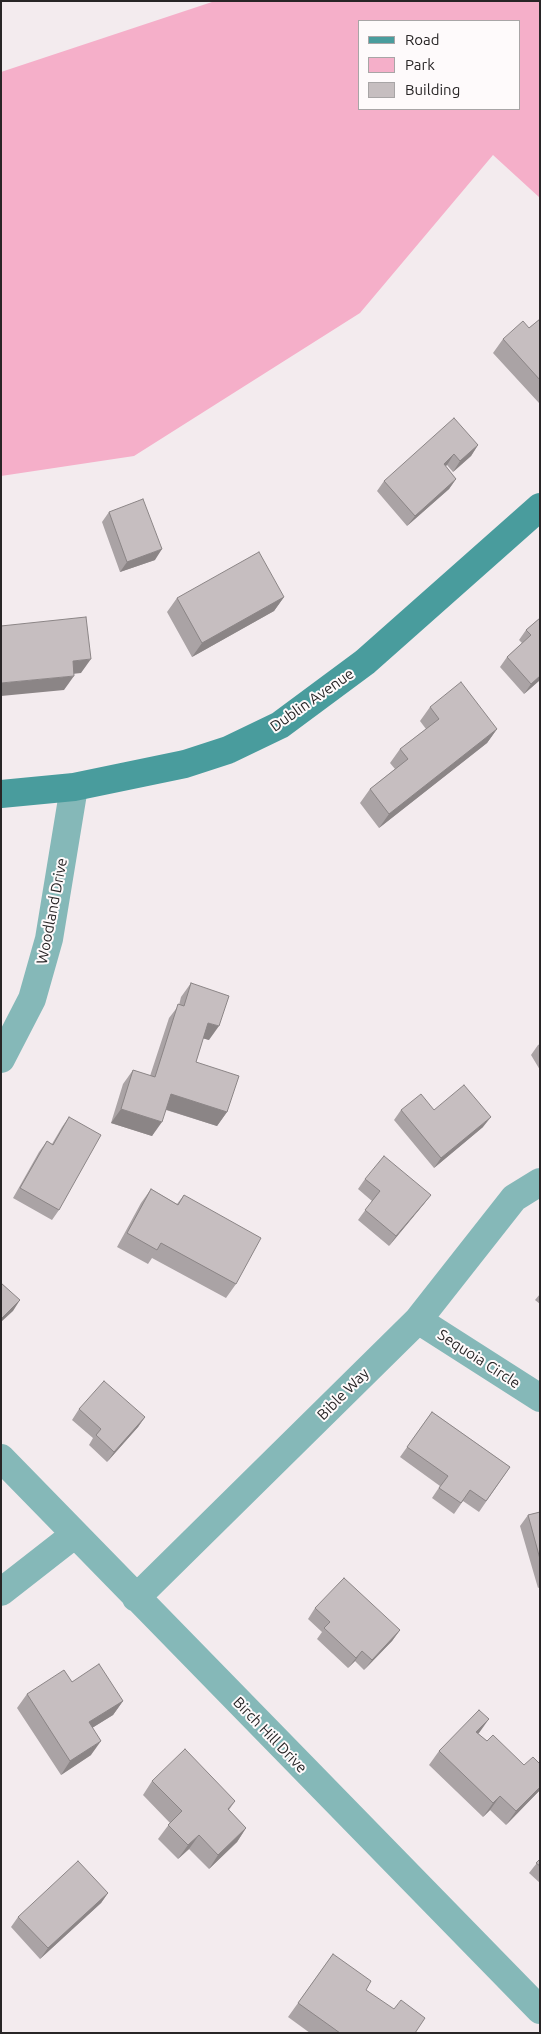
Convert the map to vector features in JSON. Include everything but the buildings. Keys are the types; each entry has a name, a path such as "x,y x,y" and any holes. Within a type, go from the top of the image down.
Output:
{"street":[{"name":"Dublin Avenue","path":"1,794 74,787 185,764 228,750 280,725 365,662 540,507"},
{"name":"Woodland Drive","path":"1,1059 32,999 50,939 74,787"},
{"name":"Bible Way","path":"136,1598 418,1320 514,1198 540,1182"},
{"name":"Sequoia Circle","path":"418,1320 540,1398"},
{"name":"Birch Hill Drive","path":"1,1458 74,1535 540,2010"},
{"path":"1,1592 74,1535"}],"green space":[{"path":"215,1 540,1 540,198 493,155 360,313 134,456 1,476 1,72"}]}
